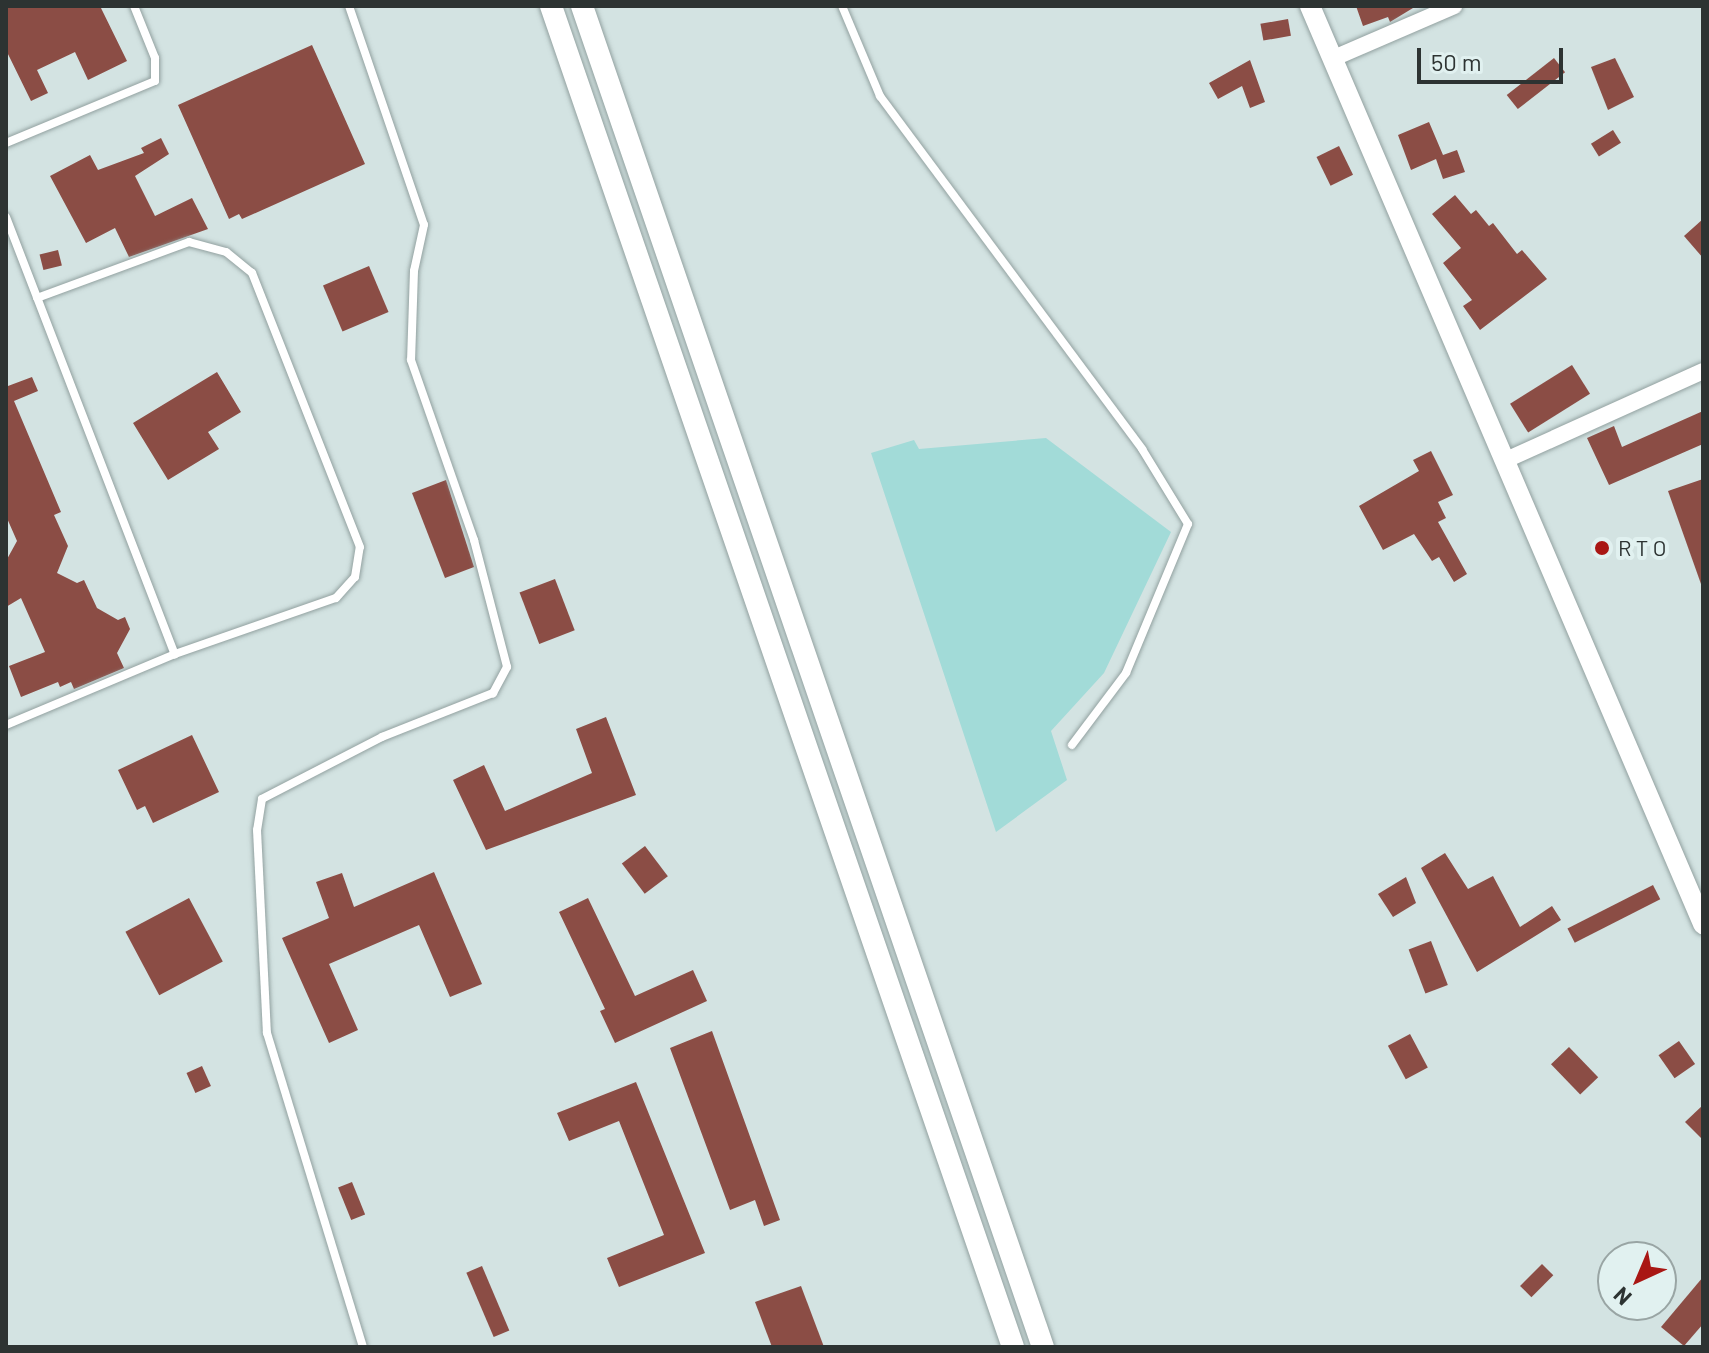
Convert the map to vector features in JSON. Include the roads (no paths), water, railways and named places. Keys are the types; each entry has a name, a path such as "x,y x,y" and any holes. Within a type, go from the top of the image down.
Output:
{"main road":[{"path":"551,6 1013,1347"},
{"path":"582,6 1043,1347"}],"street":[{"path":"1310,6 1698,902 1703,924"},
{"path":"1334,58 1454,6"},
{"path":"1506,460 1703,371"}],"lane":[{"path":"6,143 155,81 155,58 134,6"},
{"path":"349,6 424,225 414,271 411,360 474,540 507,667 493,693 382,737 262,799 257,830 267,1033 363,1347"},
{"path":"842,6 880,96 1142,449 1188,524 1126,673 1072,745"},
{"path":"6,217 175,654"},
{"path":"7,723 175,654 336,598 355,577 360,547 252,273 226,252 189,242 37,298"}],"place":[{"name":"R T O","path":"1602,548"}]}
